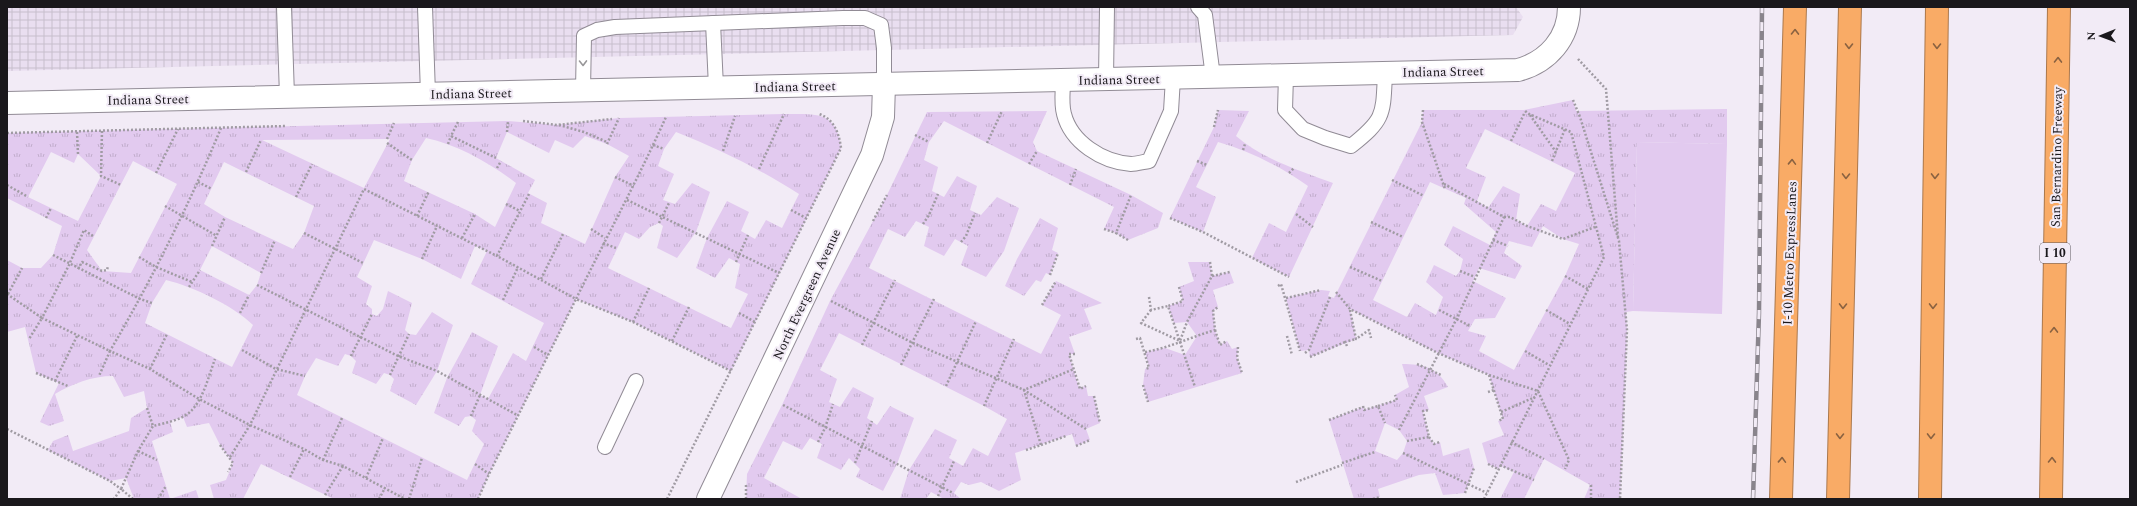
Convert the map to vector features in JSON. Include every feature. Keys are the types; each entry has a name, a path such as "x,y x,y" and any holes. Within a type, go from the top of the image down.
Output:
{"highway":[{"name":"I-10 Metro ExpressLanes","path":"1781,499 1795,7"},
{"path":"1838,499 1850,7"},
{"path":"1930,499 1937,7"},
{"name":"San Bernardino Freeway","path":"2051,499 2059,7"}],"street":[{"path":"1563,34 1569,7"},
{"name":"Indiana Street","path":"7,102 1518,70 1536,64 1544,58 1563,34"},
{"name":"North Evergreen Avenue","path":"708,499 872,155 883,117 884,84"}],"lane":[{"path":"284,7 287,96"},
{"path":"424,7 428,94"},
{"path":"1106,79 1107,7"},
{"path":"1198,7 1205,15 1213,76"},
{"path":"583,90 584,36 596,30 615,27 865,18 881,25 884,48 884,84"},
{"path":"713,23 716,87"},
{"path":"1286,75 1285,110 1302,129 1351,146 1373,129 1384,110 1385,73"},
{"path":"1062,80 1064,113 1074,134 1089,150 1108,158 1131,164 1149,161 1171,111 1173,78"},
{"path":"605,447 636,381"}],"path":[{"path":"1563,34 1606,89 1628,330 1620,499"},
{"path":"1573,100 1580,117 1619,241"},
{"path":"1214,127 1218,110"},
{"path":"1422,110 1422,122 1445,189"},
{"path":"987,143 1002,111"},
{"path":"1484,499 1511,442 1538,391 1549,365 1604,257 1571,132 1524,111 1511,141"},
{"path":"778,114 791,114"},
{"path":"759,169 784,114"},
{"path":"667,499 732,371 841,148 840,136 833,122 820,114 813,114"},
{"path":"1529,114 1556,152"},
{"path":"728,116 742,116"},
{"path":"722,151 735,116"},
{"path":"478,499 488,474 517,415 605,238 634,186 666,117"},
{"path":"658,118 674,117"},
{"path":"501,121 556,125 584,132 607,143 619,118"},
{"path":"556,125 627,118"},
{"path":"507,132 508,121"},
{"path":"451,122 465,122"},
{"path":"448,144 458,122"},
{"path":"387,139 394,123"},
{"path":"386,124 401,123"},
{"path":"7,133 294,126"},
{"path":"99,376 110,352 140,299 183,216 221,128"},
{"path":"156,173 178,129"},
{"path":"1552,161 1565,129"},
{"path":"102,131 101,176 121,185"},
{"path":"77,132 78,154"},
{"path":"915,135 928,142"},
{"path":"451,136 496,158"},
{"path":"246,172 261,140"},
{"path":"387,143 412,160"},
{"path":"1243,150 1245,144"},
{"path":"653,146 664,149"},
{"path":"1029,164 1037,151"},
{"path":"497,168 501,161"},
{"path":"1198,161 1207,165"},
{"path":"296,197 312,164"},
{"path":"1289,173 1294,168"},
{"path":"1070,185 1076,169"},
{"path":"615,177 634,186"},
{"path":"1392,180 1424,196"},
{"path":"198,182 212,189"},
{"path":"1444,184 1504,217 1510,217 1527,226 1563,240 1595,227"},
{"path":"7,185 28,196"},
{"path":"230,457 250,425 364,189 462,238 576,298 633,322 732,371"},
{"path":"417,216 429,191"},
{"path":"497,256 529,194"},
{"path":"923,224 929,216 938,194"},
{"path":"872,223 887,195"},
{"path":"1116,233 1130,195"},
{"path":"627,200 779,273"},
{"path":"659,223 669,203"},
{"path":"506,204 520,211"},
{"path":"166,206 217,236"},
{"path":"46,218 51,208"},
{"path":"791,210 806,218"},
{"path":"961,242 966,236 976,212"},
{"path":"462,238 475,214"},
{"path":"1296,214 1313,227"},
{"path":"212,246 224,217"},
{"path":"1399,430 1456,320 1475,276 1504,217"},
{"path":"1170,218 1203,232 1289,277"},
{"path":"1371,222 1403,237"},
{"path":"422,259 438,226"},
{"path":"591,229 605,238"},
{"path":"1104,229 1116,233 1128,240"},
{"path":"29,339 70,265 84,230 93,236"},
{"path":"304,233 363,263"},
{"path":"541,279 563,234"},
{"path":"736,262 748,235"},
{"path":"261,273 275,240"},
{"path":"1493,240 1508,246"},
{"path":"603,243 616,248"},
{"path":"1050,275 1058,253"},
{"path":"53,255 78,269 140,299 152,303"},
{"path":"139,257 156,267 192,282"},
{"path":"78,269 82,262 102,271 107,270 108,266"},
{"path":"1180,341 1187,322 1212,276 1210,262"},
{"path":"503,300 518,267"},
{"path":"1350,267 1382,281"},
{"path":"22,268 8,294 42,318 110,352 150,369 199,398 250,425 304,449 323,460 343,466 405,499"},
{"path":"189,287 200,270"},
{"path":"1460,271 1475,276"},
{"path":"1212,276 1230,272"},
{"path":"1565,276 1588,289"},
{"path":"862,345 895,280"},
{"path":"1042,305 1056,281"},
{"path":"1278,286 1281,284 1286,298 1289,315 1300,351"},
{"path":"257,285 361,336 398,356 437,371 517,415"},
{"path":"1179,287 1183,301 1151,310 1141,323 1180,341"},
{"path":"633,322 649,288"},
{"path":"1286,298 1321,290"},
{"path":"1336,292 1350,309 1438,353 1489,375 1538,391 1569,460 1565,469"},
{"path":"827,308 834,294"},
{"path":"240,313 249,295"},
{"path":"1149,297 1151,310"},
{"path":"1305,353 1309,350 1330,297"},
{"path":"902,365 934,300"},
{"path":"830,301 913,343 957,362 998,377 1024,390 1086,429"},
{"path":"1168,306 1195,387"},
{"path":"672,341 689,307"},
{"path":"1218,307 1213,311 1215,330 1220,345 1227,341"},
{"path":"1350,309 1356,339"},
{"path":"1439,310 1470,326"},
{"path":"1546,310 1570,324"},
{"path":"739,313 756,322"},
{"path":"351,356 372,314"},
{"path":"946,386 976,321"},
{"path":"1145,352 1165,348 1180,341 1215,330"},
{"path":"1310,357 1345,342 1356,339 1368,330 1371,338"},
{"path":"150,369 167,334"},
{"path":"390,375 409,334"},
{"path":"55,381 77,336"},
{"path":"1287,336 1292,354"},
{"path":"1136,340 1140,338 1145,352 1149,368 1145,369"},
{"path":"984,406 1014,340"},
{"path":"1345,342 1347,346"},
{"path":"1238,347 1238,358 1242,373"},
{"path":"534,348 548,355"},
{"path":"242,350 276,369 305,376"},
{"path":"1525,351 1549,365"},
{"path":"1075,354 1069,354 1080,389 1086,386"},
{"path":"114,499 121,490 138,451 152,426 183,417 192,410 199,398 215,359"},
{"path":"1417,364 1431,369 1441,375"},
{"path":"1024,390 1074,369"},
{"path":"36,373 68,386"},
{"path":"1489,375 1503,419 1498,421"},
{"path":"1143,385 1148,402"},
{"path":"1024,390 1042,445"},
{"path":"1488,392 1494,390"},
{"path":"471,416 480,395"},
{"path":"1330,420 1363,407 1364,410 1397,400 1395,395"},
{"path":"1094,396 1100,422"},
{"path":"1501,412 1535,397"},
{"path":"786,398 782,405 953,493"},
{"path":"818,442 825,428 833,404"},
{"path":"1378,406 1385,423"},
{"path":"147,408 152,426"},
{"path":"1429,410 1423,411 1429,437 1434,444 1440,442"},
{"path":"323,460 342,418"},
{"path":"855,463 872,421"},
{"path":"7,429 110,481 133,499"},
{"path":"1026,450 1066,436"},
{"path":"1407,441 1429,437"},
{"path":"366,478 383,438"},
{"path":"1076,446 1090,440"},
{"path":"1511,442 1544,459"},
{"path":"220,445 233,463 228,472"},
{"path":"290,477 304,449"},
{"path":"138,451 157,460"},
{"path":"1296,482 1375,452"},
{"path":"1403,453 1487,493"},
{"path":"409,499 422,458"},
{"path":"938,496 954,461"},
{"path":"475,464 488,474"},
{"path":"1488,464 1498,469"},
{"path":"1500,465 1534,480"},
{"path":"325,495 343,466"},
{"path":"1465,493 1474,468"},
{"path":"1591,485 1591,499"},
{"path":"158,499 166,486"},
{"path":"379,499 385,488"},
{"path":"1373,499 1380,497"}],"shaded area":[{"path":"7,7 1516,7 1523,17 1513,35 7,71"}],"green space":[{"path":"1573,100 1576,111 1727,109 1727,144 1637,142 1633,311 1626,312 1627,330 1620,499 1584,499 1590,485 1544,459 1524,499 1500,499 1514,472 1501,466 1498,469 1488,464 1482,443 1504,435 1498,421 1503,419 1489,375 1438,353 1350,309 1356,339 1310,357 1309,350 1300,351 1286,298 1321,290 1330,291 1328,296 1334,298 1422,122 1423,110 1524,110","holes":["1485,129 1575,173 1556,211 1541,204 1527,226 1516,220 1520,194 1503,186 1488,208 1477,201 1486,177 1466,168","1430,182 1466,198 1464,204 1496,232 1490,245 1453,226 1444,245 1463,259 1460,271 1456,276 1434,265 1426,282 1443,297 1436,315 1415,303 1407,317 1373,300","1543,226 1563,239 1579,244 1565,276 1514,370 1479,351 1486,336 1468,331 1475,319 1495,318 1506,298 1473,281 1479,268 1515,279 1522,266 1504,253 1509,241 1532,247"]},
{"path":"1218,110 1249,111 1236,136 1246,144 1270,158 1333,183 1289,277 1252,258 1269,223 1286,232 1308,186 1265,160 1218,142 1196,187 1216,197 1203,232 1170,218 1214,127"},
{"path":"1047,111 1033,142 1037,151 1131,195 1163,213 1158,228 1128,240 1116,233 1104,229 1114,207 944,121 929,142 924,160 938,167 932,191 944,197 957,176 977,186 970,210 981,215 997,197 1019,208 1004,251 986,277 961,265 968,246 955,239 944,256 924,246 929,227 916,221 905,237 888,229 869,268 1041,354 1061,315 1042,305 1056,281 1102,303 1084,309 1092,329 1069,337 1075,354 1069,354 1079,388 1086,386 1088,396 1094,396 1100,423 1086,429 1090,440 1076,446 1072,434 1015,453 1021,480 999,491 981,482 969,485 961,482 954,493 961,499 944,499 931,492 926,499 900,499 909,470 935,429 957,440 949,458 963,466 973,448 988,456 1007,419 839,333 820,370 837,379 829,402 840,407 853,387 874,398 867,418 877,425 890,406 914,418 897,464 883,491 856,477 860,469 849,458 841,470 817,458 822,444 810,438 802,450 783,441 764,478 802,499 746,499 747,474 782,405 830,301 887,195 927,112"},
{"path":"795,114 823,117 835,127 839,136 841,148 731,371 633,322 576,299 478,499 334,499 261,464 243,499 214,499 210,485 226,480 233,463 220,445 209,423 187,427 183,417 170,421 173,432 152,441 170,499 134,499 126,478 110,481 48,450 53,441 68,435 73,451 129,431 131,418 147,408 144,391 124,397 113,376 97,377 82,381 55,394 64,421 49,426 40,422 59,383 36,373 25,327 7,332 7,260 22,268 41,268 53,255 62,226 7,198 7,133 508,121 557,125 619,118","holes":["507,132 549,153 555,140 573,148 585,136 607,144 629,156 615,177 585,244 541,223 547,203 528,193 535,180 496,158","676,132 739,160 799,194 782,228 766,220 755,239 741,231 749,212 727,201 707,238 696,268 715,278 729,258 740,264 735,288 748,294 731,328 608,268 625,232 639,239 650,227 659,223 663,226 657,248 677,258 696,232 710,192 692,183 675,204 663,200 674,174 658,166 664,149","426,138 462,150 485,162 516,183 495,227 475,214 404,181 412,160","389,139 390,139 364,188 262,140","51,152 74,163 78,154 101,176 78,221 28,197","133,161 177,184 131,273 102,271 87,250","224,162 314,206 304,233 293,249 225,217 204,204","374,240 422,259 461,279 475,246 487,251 471,284 544,323 526,361 513,353 488,399 480,395 498,346 472,332 447,378 434,413 459,426 465,417 471,416 476,420 472,431 484,444 467,480 297,395 305,376 316,358 338,366 345,354 351,356 356,361 352,373 376,384 384,373 390,375 394,379 390,391 416,405 437,371 453,325 432,312 416,335 409,334 405,330 412,303 388,291 383,309 377,316 372,314 372,309 366,304 372,286 357,277","212,246 261,273 257,285 249,295 200,270","166,280 188,287 224,304 253,325 232,367 145,323 152,303"]},
{"path":"1637,142 1727,144 1722,314 1633,311"},
{"path":"1040,218 1058,228 1052,250 1058,253 1050,275 1046,273 1041,282 1036,280 1024,296 1005,286 1017,259"},
{"path":"1188,262 1210,262 1212,276 1230,272 1234,283 1213,290 1218,307 1213,311 1215,330 1220,345 1227,341 1232,349 1238,347 1237,358 1242,373 1148,402 1143,385 1145,369 1149,367 1145,352 1165,348 1185,355 1197,336 1187,322 1174,323 1168,306 1183,301 1179,287 1194,281"},
{"path":"1402,364 1429,368 1444,380 1448,387 1424,396 1429,410 1423,412 1429,437 1434,444 1440,442 1443,456 1469,448 1474,468 1465,493 1443,495 1435,473 1419,475 1378,489 1380,497 1373,499 1354,499 1329,420 1363,407 1364,410 1396,400 1395,395 1409,387","holes":["1385,423 1399,430 1407,441 1403,453 1397,460 1375,451"]},
{"path":"196,490 199,499 170,499"}],"railway":[{"path":"1753,499 1759,313 1762,7"}]}
